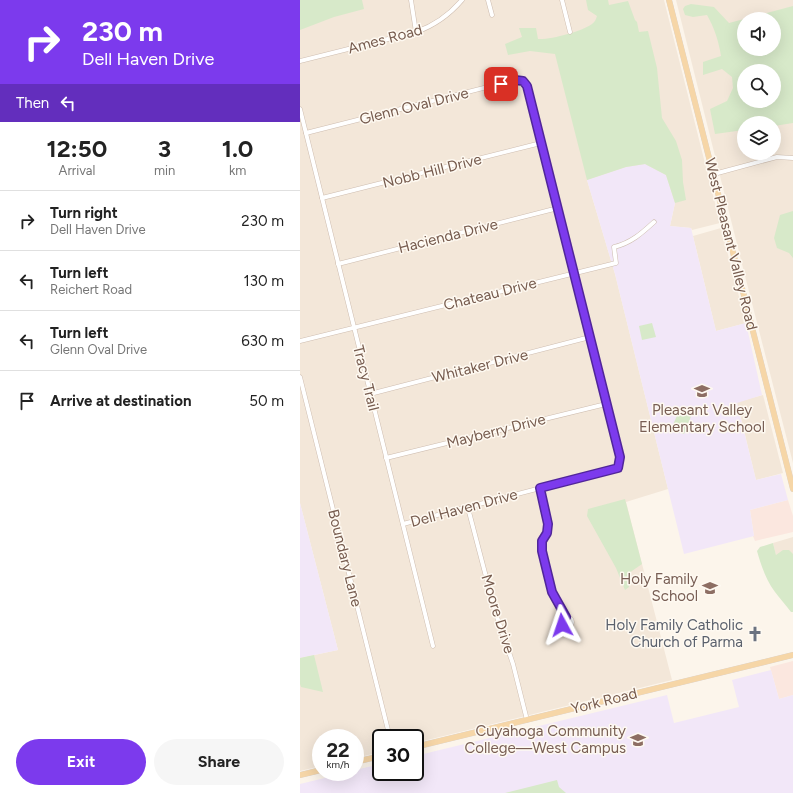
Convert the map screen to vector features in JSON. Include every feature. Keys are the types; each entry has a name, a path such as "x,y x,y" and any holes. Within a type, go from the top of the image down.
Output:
{"main road":[{"name":"West Pleasant Valley Road","path":"671,0 793,489"},
{"name":"York Road","path":"424,745 793,655"},
{"path":"300,775 312,772"}],"street":[{"path":"411,0 416,32"},
{"name":"Ames Road","path":"300,61 427,28 454,9 462,0"},
{"path":"488,0 492,15"},
{"path":"562,0 570,32"},
{"name":"Glenn Oval Drive","path":"306,133 515,80 523,81 527,86 541,143"},
{"name":"Tracy Trail","path":"300,109 433,646"},
{"path":"541,143 606,404"},
{"name":"Nobb Hill Drive","path":"322,198 541,143"},
{"path":"714,174 777,157 793,158"},
{"name":"Hacienda Drive","path":"338,264 558,208"},
{"name":"Chateau Drive","path":"300,341 616,263 614,247 625,244 637,237 654,222"},
{"name":"Whitaker Drive","path":"370,394 590,337"},
{"name":"Boundary Lane","path":"300,377 388,729"},
{"name":"Mayberry Drive","path":"386,458 606,404"},
{"name":"Dell Haven Drive","path":"403,524 618,468 620,457 606,404"},
{"path":"540,488 548,524 547,533 542,541 542,551 552,592 566,617"},
{"name":"Moore Drive","path":"468,508 494,611 513,664 527,720"}],"shaded area":[{"path":"300,0 664,0 720,223 692,230 691,228 670,226 675,203 587,180 615,274 668,489 626,502 672,680 424,741 424,729 372,729 372,754 364,756 364,729 312,729 312,768 300,771 300,658 338,650 300,503"},
{"path":"676,0 793,0 793,463 743,268"},
{"name":"Pleasant Valley Elementary School","path":"645,164 666,175 675,203 670,226 691,228 716,331 746,323 762,395 737,403 756,480 781,474 788,500 750,510 754,536 684,554 615,274 587,180 626,167"},
{"path":"721,228 746,323 716,331 693,236"},
{"path":"763,395 783,473 756,480 737,402"},
{"path":"788,500 793,516 793,532 755,541 750,510"},
{"path":"300,503 338,650 300,658"},
{"path":"793,537 793,564 779,568 773,543"},
{"path":"793,661 793,695 779,699 770,667"},
{"name":"Cuyahoga Community College—West Campus","path":"771,670 779,699 793,695 793,793 300,793 300,784 312,781 364,781 364,768 372,766 372,781 424,781 424,754 667,695 674,723 739,707 732,680"}],"green space":[{"path":"300,0 362,0 364,9 334,17 300,30"},
{"path":"586,0 608,0 609,5 628,1 637,22 639,32 648,31 657,68 662,118 676,141 682,160 686,200 675,203 666,175 645,164 626,167 587,180 555,54 530,51 508,55 505,44 522,37 519,28 536,28 538,39 543,39 558,37 588,27 595,21 597,16 588,10"},
{"path":"691,4 714,7 729,23 737,21 737,56 781,56 781,12 770,12 793,6 793,123 781,125 781,116 737,116 737,131 715,134 710,109 727,101 733,88 732,77 722,69 703,75 703,62 721,56 719,45 707,15 693,17 685,15 683,9 685,6"},
{"path":"793,211 793,258 789,253 777,248 774,238 780,215"},
{"path":"652,323 656,337 642,340 639,326"},
{"path":"680,409 692,414 684,434 671,429"},
{"path":"625,499 642,564 629,573 629,587 625,590 616,568 587,516 588,509"},
{"path":"773,543 776,555 783,550 789,550 793,554 793,612 791,612 777,595 760,562 757,551 760,547"},
{"path":"314,655 323,692 301,687 300,684 300,658"},
{"path":"557,780 559,787 566,793 505,793"}],"place":[{"name":"Pleasant Valley Elementary School","path":"702,391"},
{"name":"Holy Family School","path":"710,588"},
{"name":"Holy Family Catholic Church of Parma","path":"755,634"},
{"name":"Cuyahoga Community College—West Campus","path":"638,740"}],"route":[{"path":"501,84 515,80 523,81 527,86 620,457 618,468 540,488 548,524 547,533 541,546 552,592 566,617 562,620 562,625"}]}
